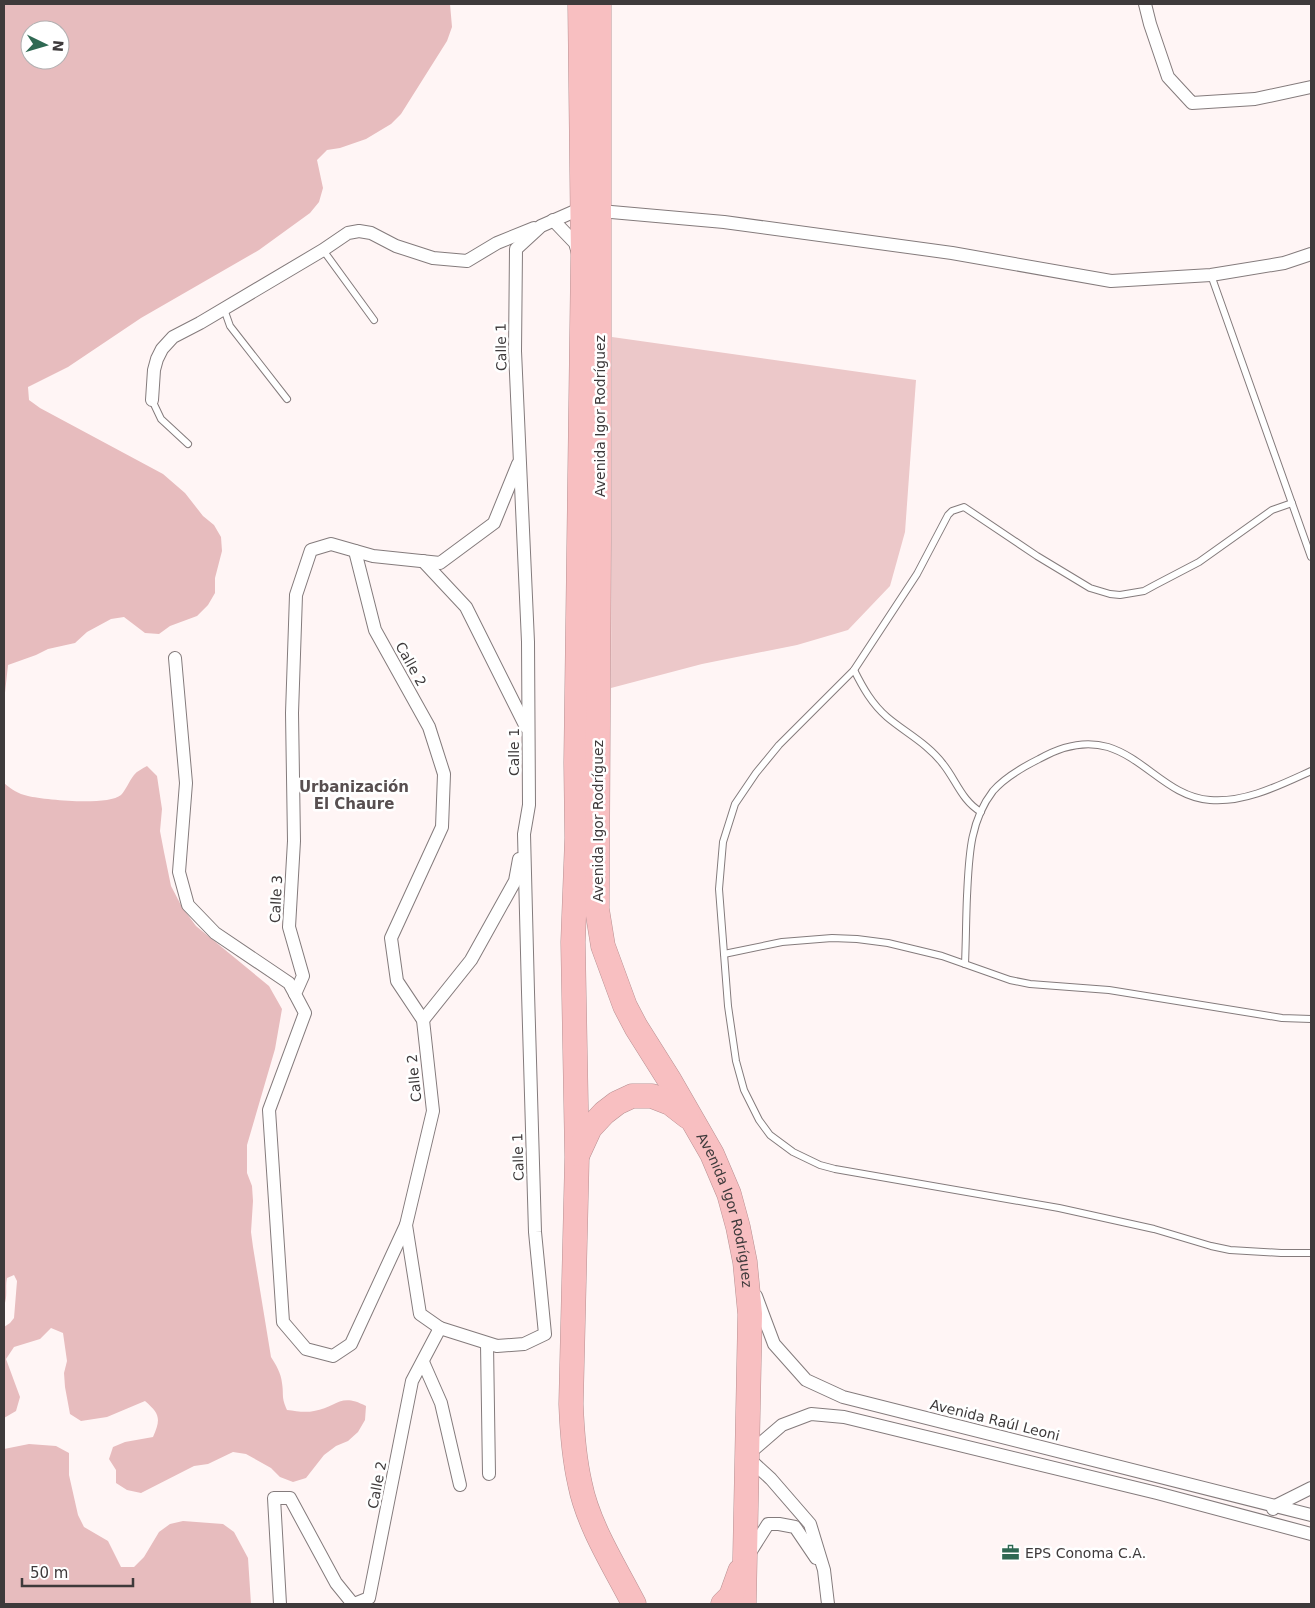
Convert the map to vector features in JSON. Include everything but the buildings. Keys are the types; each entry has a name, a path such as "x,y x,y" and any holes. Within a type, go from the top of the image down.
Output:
{"highway":[{"name":"Avenida Igor Rodríguez","path":"580,4 591,209 597,909 603,946 625,1006 636,1028 694,1121 712,1154 729,1194 745,1262 750,1314 744,1604"},
{"name":"Avenida Igor Rodríguez","path":"599,4 591,209 582,274 576,763 577,838 573,942 576,1157 571,1404 572,1439 580,1486 598,1534 634,1604"},
{"path":"576,1157 590,1128 599,1118 617,1103 632,1096 652,1096 670,1103 694,1121"},
{"path":"598,1534 648,1604"},
{"path":"723,1604 731,1596 744,1561"}],"street":[{"path":"1145,4 1168,77 1192,103 1255,99 1311,87"},
{"name":"Calle 1","path":"488,1344 497,1346 524,1344 544,1334 535,1232 524,834 529,805 528,642 515,350 516,248 541,226 553,220 591,209"},
{"path":"591,209 724,222 943,252 1111,281 1211,275 1284,263 1311,254"},
{"path":"553,220 575,243 582,274"},
{"path":"152,400 154,370 157,359 162,349 173,337 224,309 348,233 371,233 396,246 433,258 467,261 497,243 541,226"},
{"path":"355,551 373,556 440,563 494,523 520,459"},
{"name":"Calle 3","path":"294,994 303,976 288,927 294,841 292,713 296,595 312,550 331,544 355,551"},
{"name":"Calle 2","path":"280,1604 274,1498 290,1498 336,1583 354,1604 369,1598 412,1382 440,1328 420,1314 406,1225 433,1112 423,1020 397,981 391,938 442,827 444,774 429,727 375,630 355,551"},
{"path":"423,561 466,607 529,732"},
{"path":"175,658 186,783 179,872 188,905 215,932 289,983 305,1013 269,1110 282,1322 306,1349 333,1356 351,1344 406,1225"},
{"path":"423,1020 471,960 515,881 524,834"},
{"name":"Avenida Raúl Leoni","path":"745,1262 774,1344 806,1380 844,1397 1311,1515"},
{"path":"440,1328 488,1344 489,1474"},
{"path":"422,1362 441,1403 460,1485"},
{"path":"828,1604 824,1570 810,1524 771,1479 746,1456 782,1425 811,1414 844,1417 1157,1493 1311,1534"},
{"path":"1266,1522 1275,1506 1311,1488"},
{"path":"744,1561 768,1524 779,1524 795,1527 824,1570"}],"lane":[{"path":"323,250 374,320"},
{"path":"1211,275 1311,556"},
{"path":"224,309 230,326 287,399"},
{"path":"152,400 161,419 188,444"},
{"path":"1292,503 1272,510 1199,562 1164,581 1144,591 1120,595 1090,588 1037,556 964,507 952,511 944,520 917,574 854,670 767,759 735,804 723,842 719,889 728,1006 736,1061 744,1090 759,1120 770,1135 793,1152 820,1165 850,1172 1059,1208 1154,1229 1230,1250 1311,1253"},
{"path":"854,670 869,697 879,709 934,753 950,772 966,800 981,812"},
{"path":"965,964 968,855 971,839 981,812 994,790 1009,777 1042,757 1079,744 1100,745 1117,751 1178,791 1194,797 1212,800 1236,799 1271,789 1311,771"},
{"path":"724,954 782,942 832,938 857,939 888,943 918,950 965,964 994,976 1030,984 1095,988 1282,1018 1311,1019"}],"shaded area":[{"path":"4,4 450,4 452,27 447,41 401,114 391,124 366,139 340,148 327,150 317,160 323,188 319,202 310,213 259,250 141,318 68,367 28,387 29,400 40,408 163,474 185,493 203,516 214,525 221,537 222,551 215,578 215,593 208,605 197,616 170,626 159,634 145,633 124,617 111,619 87,632 75,643 48,649 8,665 4,702"},
{"path":"612,337 916,380 905,532 890,586 848,630 797,645 702,664 611,688"},
{"path":"147,766 157,776 162,809 160,831 164,852 171,886 182,907 196,926 269,986 282,1009 275,1049 247,1145 247,1173 252,1186 251,1232 271,1357 281,1376 285,1405 287,1410 304,1412 322,1409 344,1400 350,1400 366,1406 365,1420 358,1432 348,1441 336,1446 324,1455 306,1478 293,1482 280,1477 271,1468 246,1454 233,1452 208,1464 194,1466 141,1493 127,1490 116,1483 116,1470 109,1459 113,1447 125,1442 153,1437 158,1417 145,1401 107,1417 81,1421 70,1414 65,1387 64,1373 67,1361 63,1333 51,1328 40,1339 14,1347 6,1359 20,1397 16,1411 4,1418 4,1327 14,1318 17,1281 14,1275 7,1278 4,1306 4,783 18,793 36,798 76,801 103,800 121,795 135,774"},
{"path":"29,1444 56,1446 69,1453 69,1475 78,1515 84,1527 108,1541 121,1567 134,1567 144,1557 159,1532 170,1524 183,1521 223,1524 234,1532 248,1558 251,1604 4,1604 4,1449"}],"place":[{"name":"EPS Conoma C.A.","path":"1011,1553"}],"district":[{"name":"Urbanización El Chaure","path":"354,796"}]}
